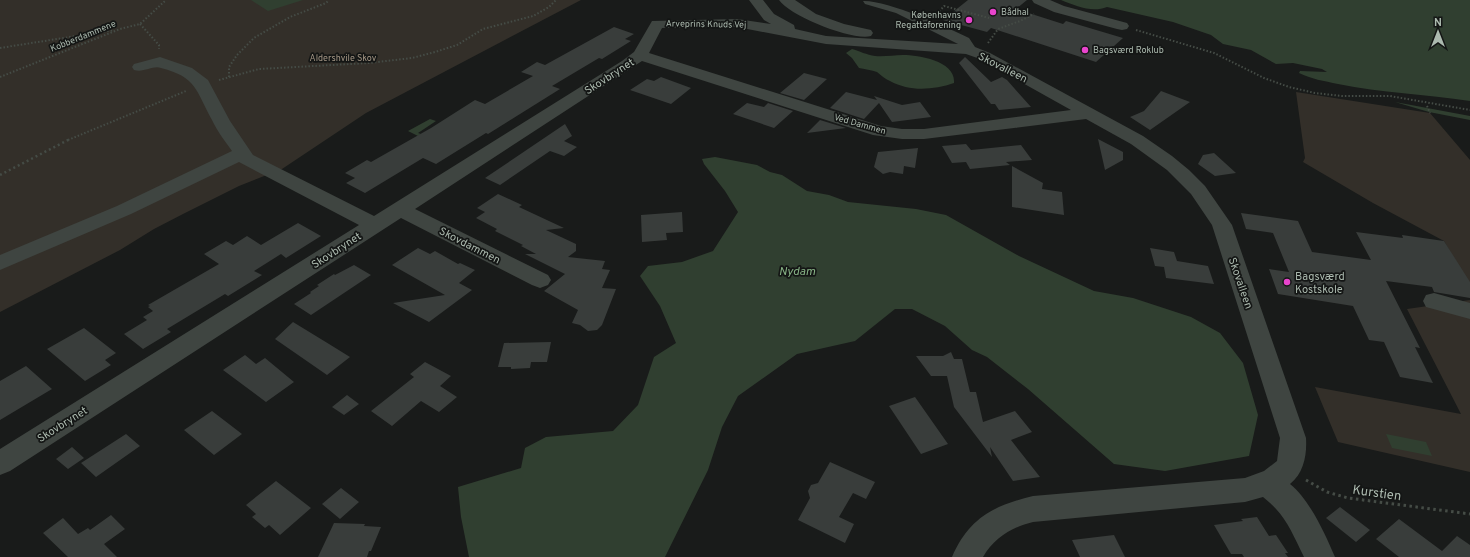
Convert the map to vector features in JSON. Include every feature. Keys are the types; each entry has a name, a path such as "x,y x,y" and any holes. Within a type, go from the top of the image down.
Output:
{"street":[{"path":"757,0 769,17 802,36"},
{"path":"786,0 811,17 840,27 883,37 892,45"},
{"path":"1039,0 1059,9 1122,26"},
{"path":"870,1 901,10 964,41 969,50"},
{"name":"Arveprins Knuds Vej","path":"657,24 737,23 760,26 802,36"},
{"name":"Skovbrynet","path":"0,463 376,225 640,55 657,24"},
{"name":"Skovalleen","path":"802,36 826,40 969,50 985,56 1137,140 1183,174 1205,198 1222,225 1293,438 1292,455 1278,476"},
{"name":"Ved Dammen","path":"640,55 879,131 894,133 924,134 1089,113"},
{"path":"140,67 160,62 186,71 202,83 221,121 246,159 376,225"},
{"path":"0,263 124,210 242,153"},
{"name":"Skovdammen","path":"400,209 540,280"},
{"path":"1434,301 1470,311"},
{"path":"967,557 985,532 1007,516 1033,509 1245,490 1278,476 1287,499 1296,511 1320,557"}],"path":[{"name":"Kobberdammene","path":"0,77 120,29 140,24 166,0"},
{"path":"229,77 229,67 237,55 254,38 290,17 326,3 329,0"},
{"path":"0,175 76,136 116,119 229,77 259,69 353,64 431,54 460,43 480,30 521,20 543,11 556,0"},
{"path":"929,24 944,6 989,18"},
{"path":"969,50 988,43 993,33 1004,25 1019,22 1042,10 1059,9"},
{"path":"140,24 159,45 160,62"},
{"path":"1122,26 1214,53 1264,78 1289,87 1315,93 1342,96 1390,96 1470,110"},
{"path":"0,48 120,29"},
{"path":"1427,106 1430,113"},
{"name":"Kurstien","path":"1278,476 1348,498 1470,514"}],"green space":[{"name":"Aldershvile Skov","path":"0,0 581,0 366,113 282,169 239,186 183,214 154,229 120,250 0,312"},
{"path":"1296,92 1430,113 1470,160 1470,286 1444,241 1373,203 1303,162 1305,158"},
{"path":"1470,300 1470,472 1338,442 1315,387 1461,414 1407,309"}],"water":[{"path":"251,0 303,0 268,11"},
{"path":"1061,0 1470,0 1470,101 1354,87 1318,80 1299,73 1300,71 1327,72 1322,69 1293,63 1276,64 1251,50 1223,44 1211,35 1173,22 1107,7 1101,9 1084,8"},
{"path":"852,49 875,56 910,55 927,58 943,64 949,69 953,75 954,83 922,89 898,85 886,79 877,72 859,68 852,58 846,53"},
{"path":"1395,102 1470,116 1470,120 1429,112"},
{"path":"430,119 436,121 418,133 421,134 418,136 408,131"},
{"name":"Nydam","path":"715,157 757,165 770,172 782,175 807,191 829,195 848,202 916,209 946,215 1019,256 1094,291 1133,298 1191,317 1220,333 1243,363 1258,415 1249,456 1165,471 1114,464 1028,389 987,357 972,350 945,326 912,309 895,309 855,341 797,354 738,396 722,427 708,470 665,557 469,557 461,517 458,487 521,468 525,448 546,437 613,431 638,405 654,357 676,343 660,306 640,276 648,266 682,262 713,251 738,212 702,159"},
{"path":"1386,434 1426,442 1432,456 1392,448"}],"building":[{"path":"968,0 1027,0 1016,9 1063,24 1066,21 1123,38 1096,62 991,28 987,32 943,20"},
{"path":"614,27 634,34 625,39 631,41 602,59 599,58 552,86 560,89 488,134 486,133 436,164 423,158 365,193 346,183 355,178 345,173 367,160 371,162 431,128 475,100 485,104 533,76 521,72 537,62 545,65"},
{"path":"965,57 991,82 1002,77 1007,80 1031,107 999,110 995,104 991,104 959,63"},
{"path":"804,73 827,79 804,100 780,93"},
{"path":"661,77 691,88 671,104 630,90 647,79 654,81"},
{"path":"1161,91 1190,102 1150,130 1130,117 1144,111"},
{"path":"846,92 877,100 874,96 902,105 920,102 931,117 892,122 879,103 864,119 830,108"},
{"path":"747,103 764,107 768,103 793,111 774,128 733,114"},
{"path":"820,120 846,128 807,133"},
{"path":"565,124 572,136 564,141 577,147 564,156 550,151 500,185 485,178"},
{"path":"1098,139 1123,152 1123,160 1105,170"},
{"path":"966,144 971,150 1021,145 1032,160 1006,162 1010,165 970,169 966,162 952,163 942,146"},
{"path":"918,148 915,168 904,166 903,174 890,172 883,174 874,167 878,152"},
{"path":"1214,153 1236,173 1215,176 1198,164 1203,155"},
{"path":"1012,166 1043,183 1042,189 1062,192 1064,215 1012,207"},
{"path":"498,194 522,205 519,207 564,228 546,230 576,244 576,251 568,257 605,261 602,269 610,270 602,288 616,289 602,325 597,330 588,331 580,325 572,323 578,310 544,291 565,274 525,254 536,254 521,246 523,245 495,231 497,229 476,218 485,212 477,208"},
{"path":"682,212 683,232 666,233 667,240 642,242 641,215"},
{"path":"1241,213 1298,221 1312,252 1371,260 1356,232 1403,238 1402,235 1444,241 1470,282 1470,298 1434,292 1432,287 1386,281 1420,348 1415,347 1433,383 1400,377 1384,342 1369,340 1353,306 1278,294 1269,269 1289,272 1273,233 1246,229"},
{"path":"298,223 321,236 286,258 281,254 254,271 262,275 228,296 225,294 167,329 171,332 143,349 124,334 147,320 143,317 153,311 148,307 150,306 148,305 219,264 204,254 226,241 233,245 247,236 261,245"},
{"path":"418,248 430,254 435,251 458,264 460,263 475,270 459,283 472,290 429,322 393,303 445,295 392,265"},
{"path":"1150,248 1174,252 1177,261 1208,266 1214,284 1166,278 1164,267 1155,266"},
{"path":"354,265 371,275 311,315 294,304 311,293 310,292 319,286 317,285 334,274 335,275"},
{"path":"293,322 350,357 327,375 275,339"},
{"path":"84,328 116,353 105,360 111,365 85,381 47,349"},
{"path":"551,342 547,362 531,362 530,368 511,369 511,367 498,367 504,343"},
{"path":"951,352 954,359 962,359 970,392 976,392 983,422 1015,411 1032,432 1011,440 1040,477 1013,481 990,447 992,457 954,407 947,376 931,376 916,356 943,356"},
{"path":"245,355 256,364 265,358 294,382 266,402 223,370"},
{"path":"425,362 451,376 440,386 457,397 439,412 421,401 392,426 371,411 414,377 410,374"},
{"path":"26,366 52,389 0,420 0,381"},
{"path":"347,395 359,404 344,415 332,407"},
{"path":"915,397 948,444 921,454 889,406"},
{"path":"212,411 242,434 214,455 184,430"},
{"path":"126,434 140,446 96,477 81,463"},
{"path":"72,447 84,458 68,469 56,459"},
{"path":"830,462 875,482 866,499 853,493 839,517 854,524 845,543 798,520 810,498 808,491 811,485 818,483"},
{"path":"276,481 311,508 280,535 269,525 265,528 252,517 256,514 246,505"},
{"path":"341,488 359,502 340,519 322,504"},
{"path":"1340,507 1370,530 1356,542 1326,518"},
{"path":"111,515 125,529 104,544 117,557 68,557 43,533 63,518 78,534 88,528 90,530"},
{"path":"1257,517 1269,536 1276,535 1288,553 1285,553 1288,557 1244,557 1242,554 1231,554 1214,525 1243,521 1241,519"},
{"path":"1399,519 1442,551 1457,536 1470,545 1470,557 1399,557 1376,539"},
{"path":"334,523 365,524 364,526 381,527 367,557 318,557"},
{"path":"1114,535 1125,557 1080,557 1072,540"}],"place":[{"name":"Bådhal","path":"993,12"},
{"name":"Københavns Regattaforening","path":"969,20"},
{"name":"Bagsværd Roklub","path":"1085,50"},
{"name":"Bagsværd Kostskole","path":"1287,282"}]}
